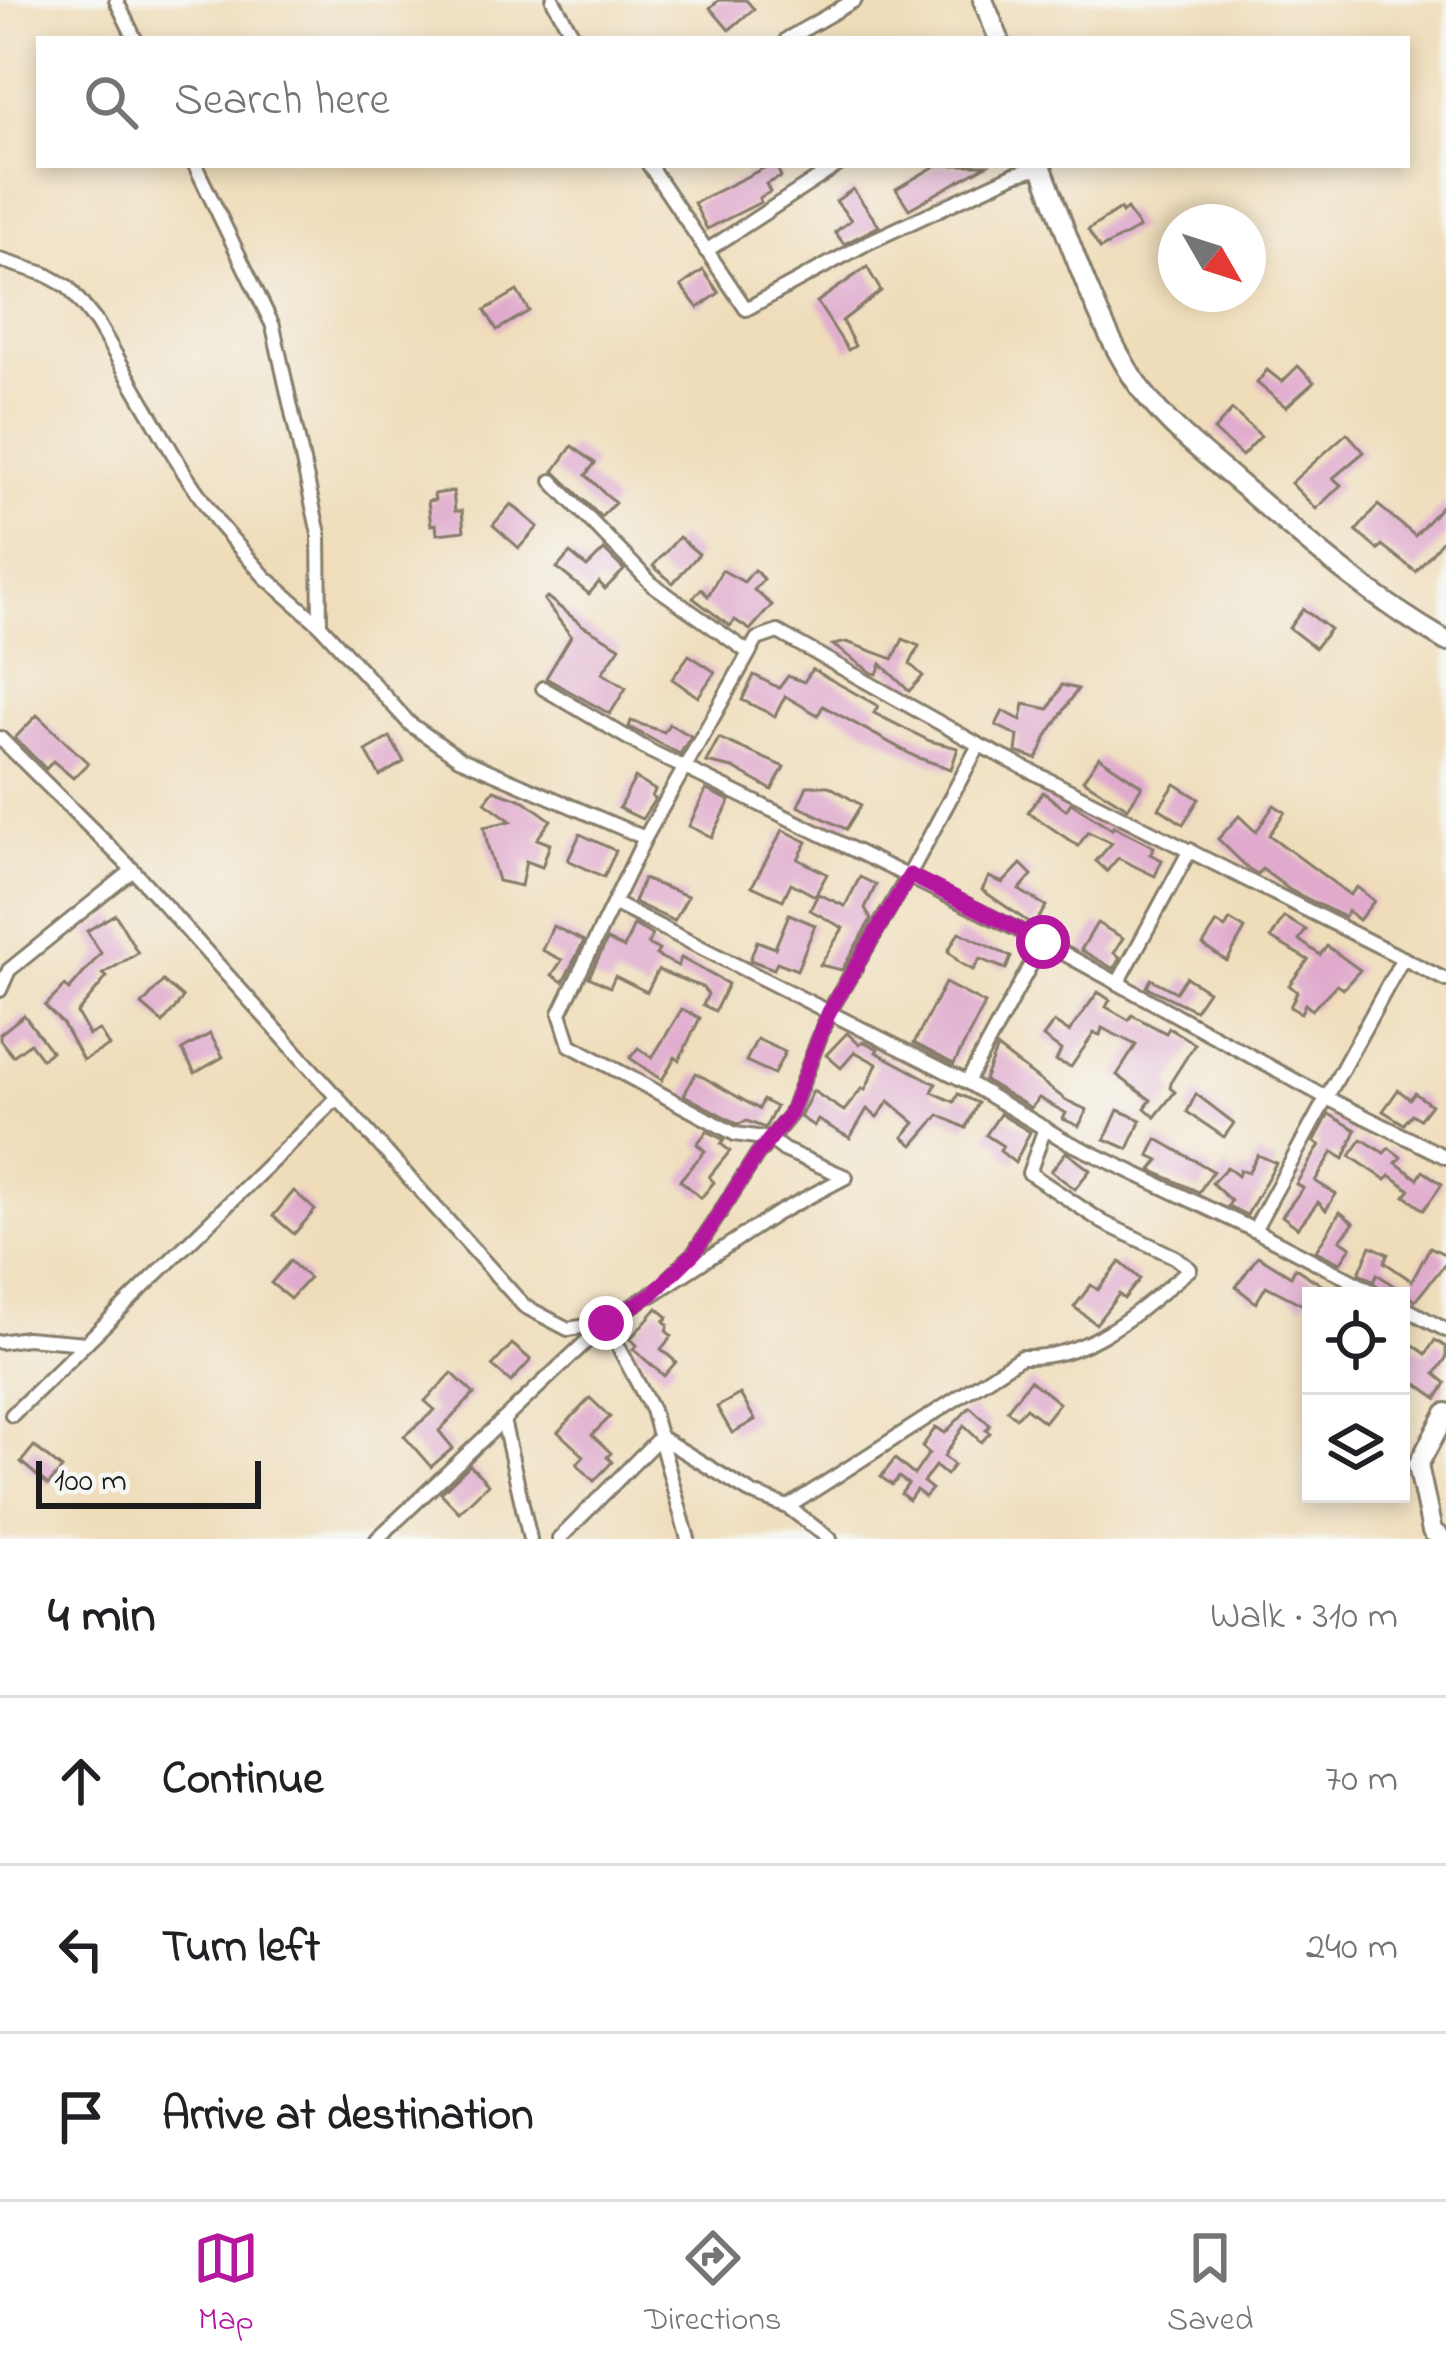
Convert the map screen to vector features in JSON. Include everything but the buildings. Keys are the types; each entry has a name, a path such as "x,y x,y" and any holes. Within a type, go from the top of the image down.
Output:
{"main road":[{"path":"983,0 998,36"},
{"path":"1042,168 1079,265 1132,375 1176,432 1324,559 1446,641"},
{"path":"1444,1537 1432,1531 1418,1466 1446,1413"},
{"path":"1444,1537 1437,1528 1424,1466 1446,1424"}],"street":[{"path":"116,0 134,36"},
{"path":"554,0 573,36"},
{"path":"792,36 855,0"},
{"path":"196,168 272,326 319,533 320,625"},
{"path":"651,168 746,309 869,242 1034,168"},
{"path":"706,251 833,168"},
{"path":"0,260 68,287 97,322 219,524 265,578 320,625 410,724 459,758 645,838"},
{"path":"552,481 652,584 748,652"},
{"path":"377,1539 606,1323 776,1214 846,1177 770,1139 735,1134 570,1045 560,1012 645,838 757,638 778,632 979,745 1446,980"},
{"path":"543,688 686,770 1043,942 1327,1098 1446,1157"},
{"path":"0,738 133,870 524,1306 568,1329 606,1323"},
{"path":"652,1294 694,1253 790,1114 829,1012 979,745"},
{"path":"1118,983 1190,850"},
{"path":"0,990 4,968 133,870"},
{"path":"615,904 1364,1287"},
{"path":"967,1082 1043,942"},
{"path":"1254,1230 1402,958"},
{"path":"12,1414 338,1097"},
{"path":"788,1507 1021,1357 1045,1358 1089,1346 1190,1269 1175,1256 1104,1223 1029,1173 1045,1128"},
{"path":"1410,1311 1446,1330"},
{"path":"606,1323 652,1410 688,1539"},
{"path":"0,1342 26,1338 86,1342"},
{"path":"503,1420 530,1539"},
{"path":"660,1437 754,1494 788,1507 830,1539"},
{"path":"559,1539 660,1437"}],"route":[{"path":"606,1323 652,1294 694,1253 757,1155 790,1114 829,1012 910,875 1043,942"}]}
